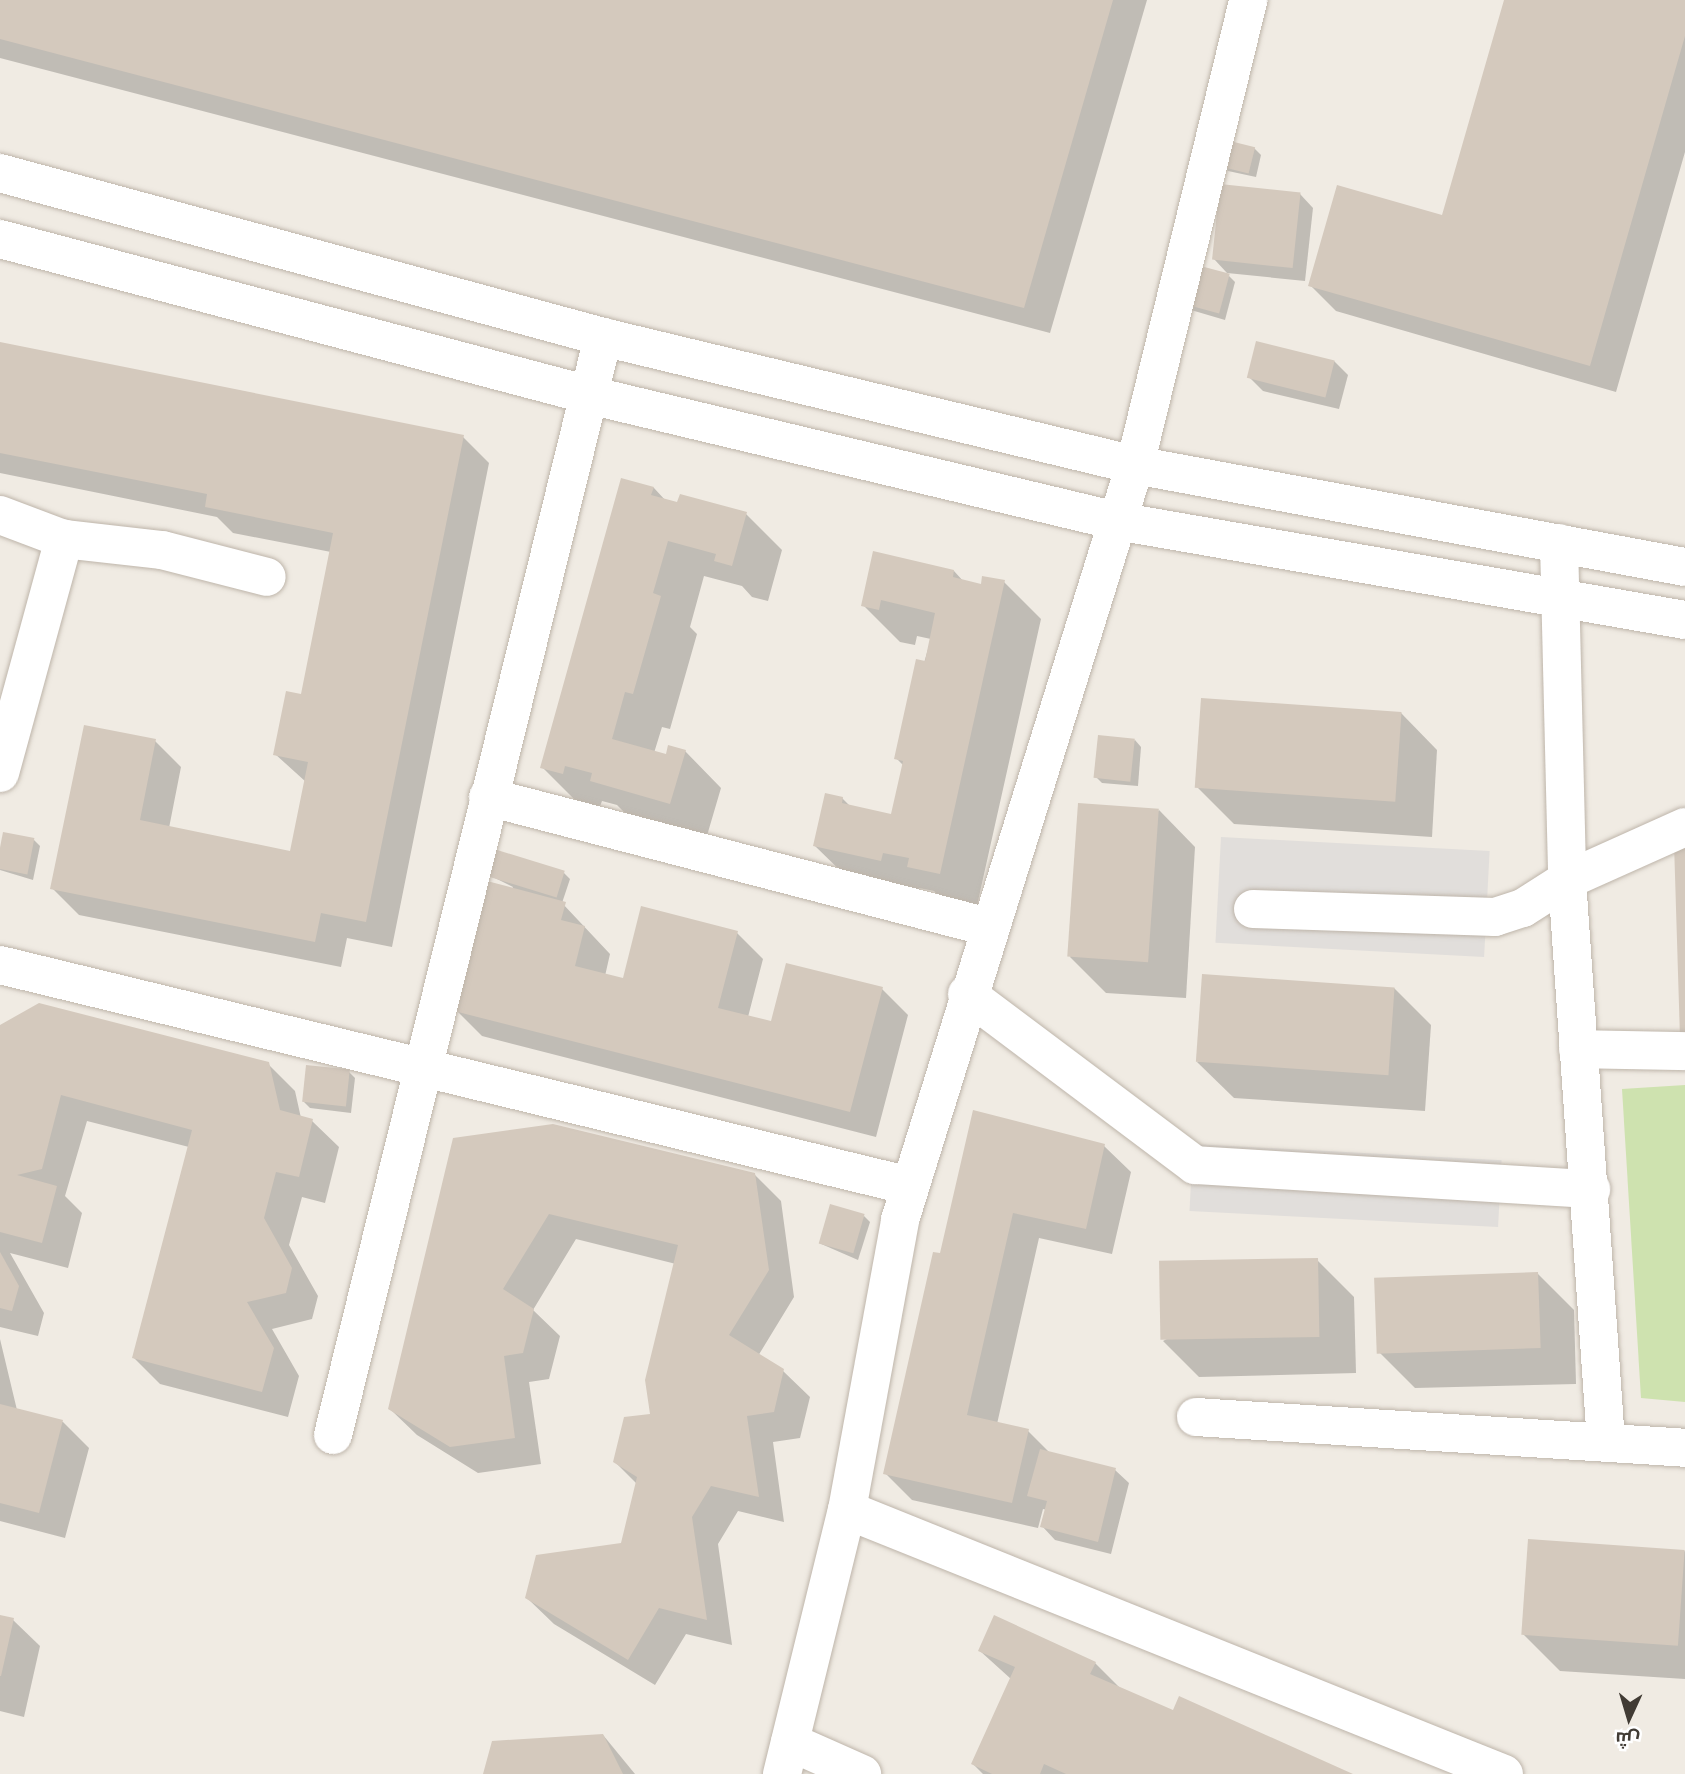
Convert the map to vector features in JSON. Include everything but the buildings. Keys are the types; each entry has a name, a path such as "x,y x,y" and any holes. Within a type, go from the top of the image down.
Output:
{"street":[{"path":"862,1774 786,1758 847,1510 910,1186 967,994 1135,465 1248,0"},
{"path":"0,173 603,337 1135,465 1685,567"},
{"path":"0,239 589,395 1117,521 1685,620"},
{"path":"333,1435 603,337"},
{"path":"0,515 64,539 162,550 267,577"},
{"path":"0,773 64,539"},
{"path":"1559,544 1567,880 1578,1049 1591,1189 1606,1442"},
{"path":"488,797 988,927"},
{"path":"1253,908 1495,917 1523,908 1567,880 1685,827"},
{"path":"0,965 910,1186"},
{"path":"967,994 1195,1165 1591,1189"},
{"path":"1578,1049 1685,1051"},
{"path":"1196,1416 1685,1448"},
{"path":"847,1510 1504,1774"}],"green space":[{"path":"1685,1085 1685,1402 1641,1398 1622,1089"}],"shaded area":[{"path":"1221,837 1490,851 1484,957 1215,943"},
{"path":"1193,1144 1502,1160 1498,1227 1189,1211"}]}
